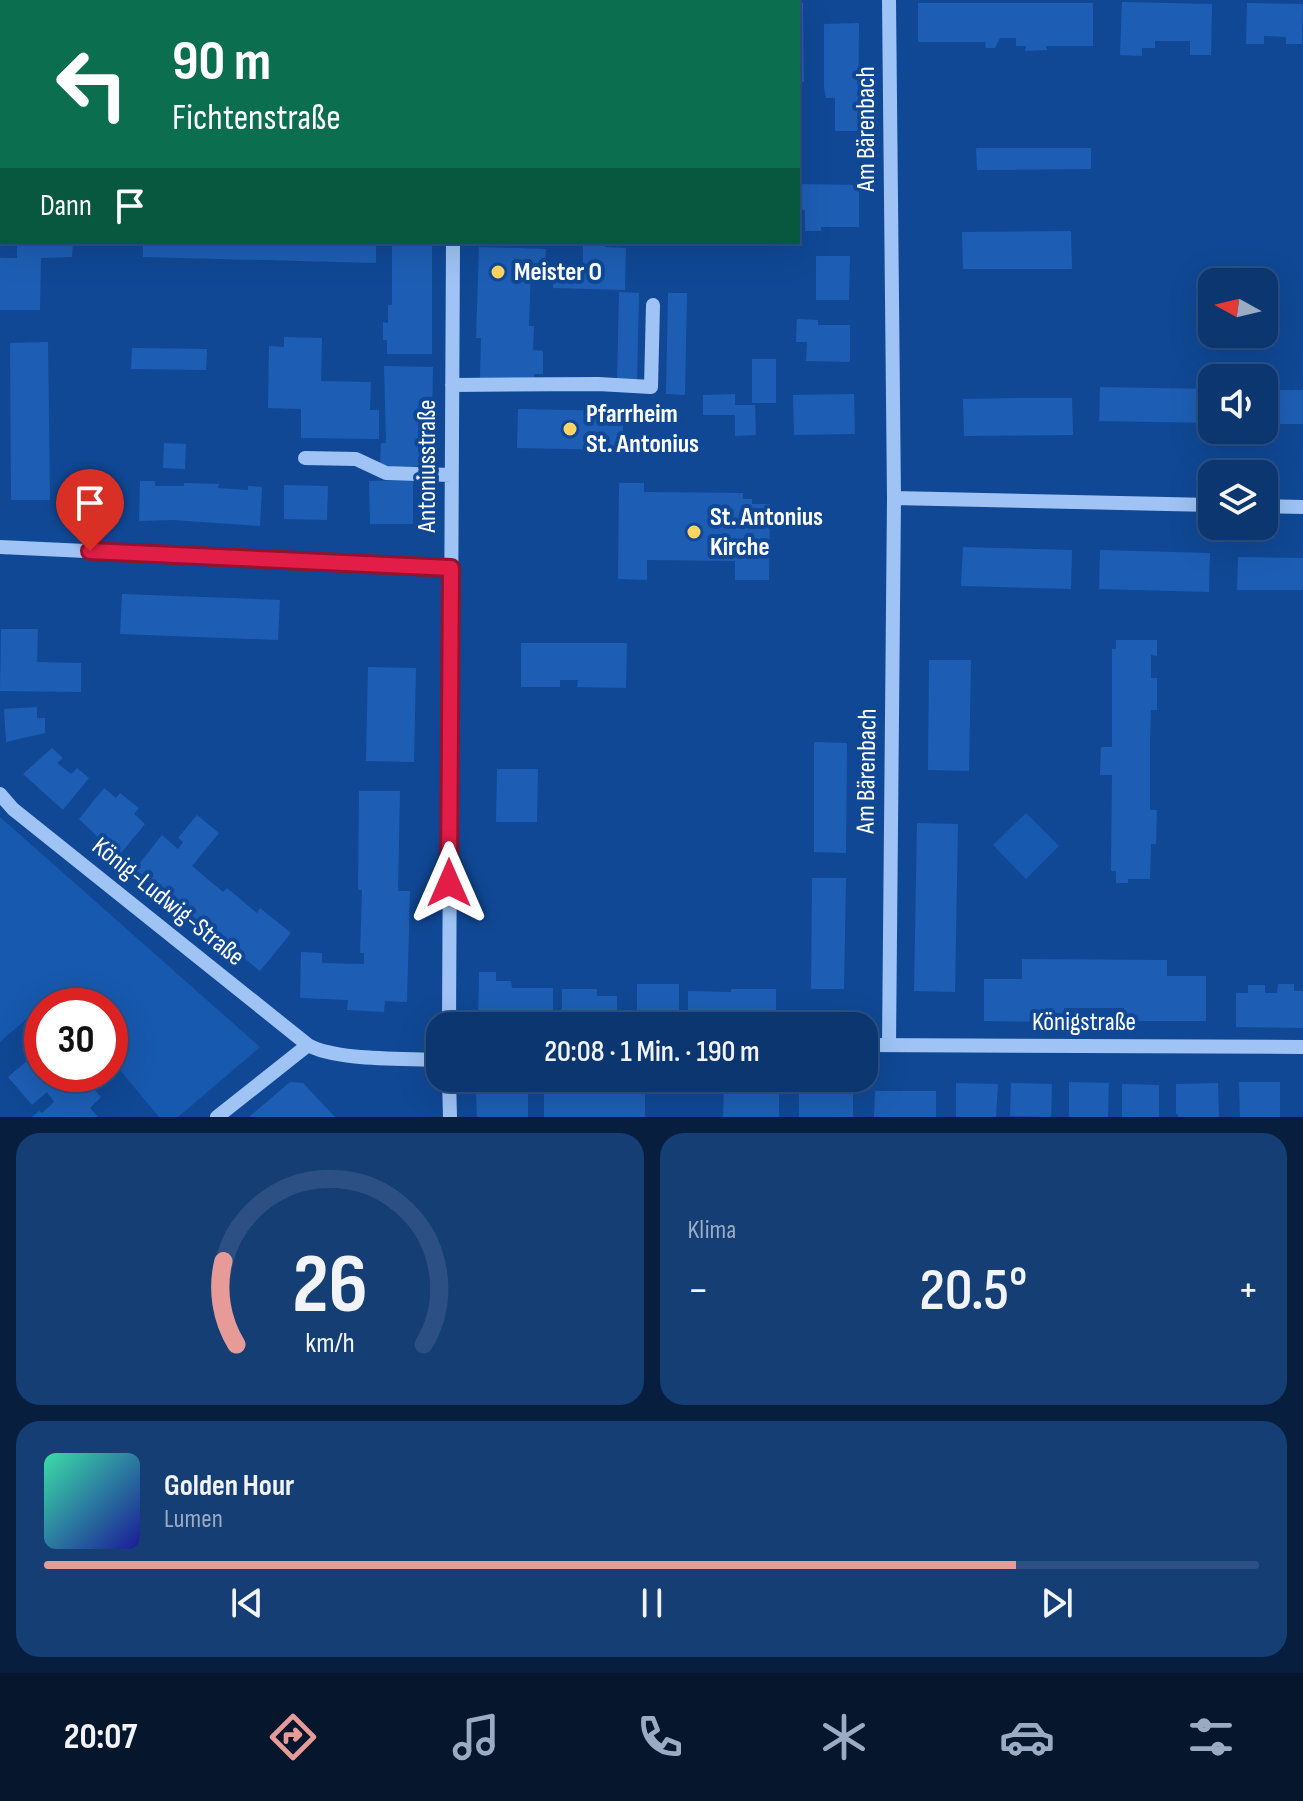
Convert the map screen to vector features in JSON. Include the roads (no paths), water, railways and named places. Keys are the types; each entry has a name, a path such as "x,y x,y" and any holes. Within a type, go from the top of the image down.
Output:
{"street":[{"name":"Am Bärenbach","path":"889,0 894,498 889,1045"},
{"name":"Antoniusstraße","path":"449,1012 453,244"},
{"path":"452,385 598,384 651,387 653,305"},
{"path":"305,458 356,459 386,473 451,475"},
{"path":"894,498 1198,505"},
{"path":"1278,506 1303,507"},
{"path":"0,547 451,568"},
{"name":"König-Ludwig-Straße","path":"0,794 13,809 308,1045 319,1051 339,1054 426,1059"},
{"path":"217,1117 308,1045"},
{"name":"Königstraße","path":"878,1045 1303,1047"},
{"path":"449,1092 450,1117"}],"place":[{"name":"Meister O","path":"498,272"},
{"name":"Pfarrheim St. Antonius","path":"570,429"},
{"name":"St. Antonius Kirche","path":"694,532"}]}
